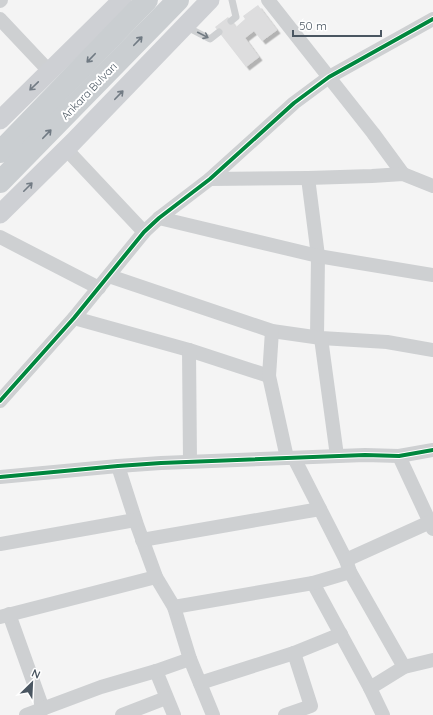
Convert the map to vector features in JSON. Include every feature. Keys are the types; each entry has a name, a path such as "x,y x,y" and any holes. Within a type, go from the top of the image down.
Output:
{"main road":[{"path":"0,120 122,0"},
{"name":"Ankara Bulvarı","path":"0,152 147,0"},
{"name":"Ankara Bulvarı","path":"0,182 178,0"},
{"path":"0,214 66,149 210,0"}],"street":[{"path":"268,0 373,133 403,174"},
{"path":"0,19 49,71"},
{"path":"0,401 74,318 144,232 159,218 210,179 294,103 329,77 433,19"},
{"path":"66,149 144,232"},
{"path":"210,179 308,178 403,174 433,186"},
{"path":"308,178 318,256 319,337 337,456"},
{"path":"159,218 318,256 433,275"},
{"path":"0,237 99,288"},
{"path":"109,276 272,331 319,337 387,342 433,350"},
{"path":"74,318 189,350 269,376"},
{"path":"272,331 269,376 291,458 320,509 348,566 404,667"},
{"path":"189,350 190,462"},
{"path":"0,477 118,466 190,462 365,455 399,456 433,450"},
{"path":"174,607 313,583 431,525 399,456"},
{"path":"118,466 135,520 156,577 174,607 190,659 213,715"},
{"path":"142,540 320,509"},
{"path":"0,544 135,520"},
{"path":"43,709 5,616 156,577"},
{"path":"313,583 383,715"},
{"path":"200,683 294,653 341,634"},
{"path":"285,715 311,706 294,653"},
{"path":"26,715 101,687 156,671 190,659"},
{"path":"370,688 404,667 433,660"},
{"path":"156,671 174,715"},
{"path":"130,714 166,698"}],"lane":[{"path":"232,0 236,17 232,21"},
{"path":"185,26 210,38 219,32"}],"building":[{"path":"258,5 277,30 262,41 254,31 245,38 259,57 246,67 215,27 228,17 236,27 245,19 243,16"}],"cycle path":[{"path":"0,401 74,318 144,232 159,218 210,179 294,103 329,77 433,19"},
{"path":"0,477 161,463 365,455 399,456 433,450"}]}
